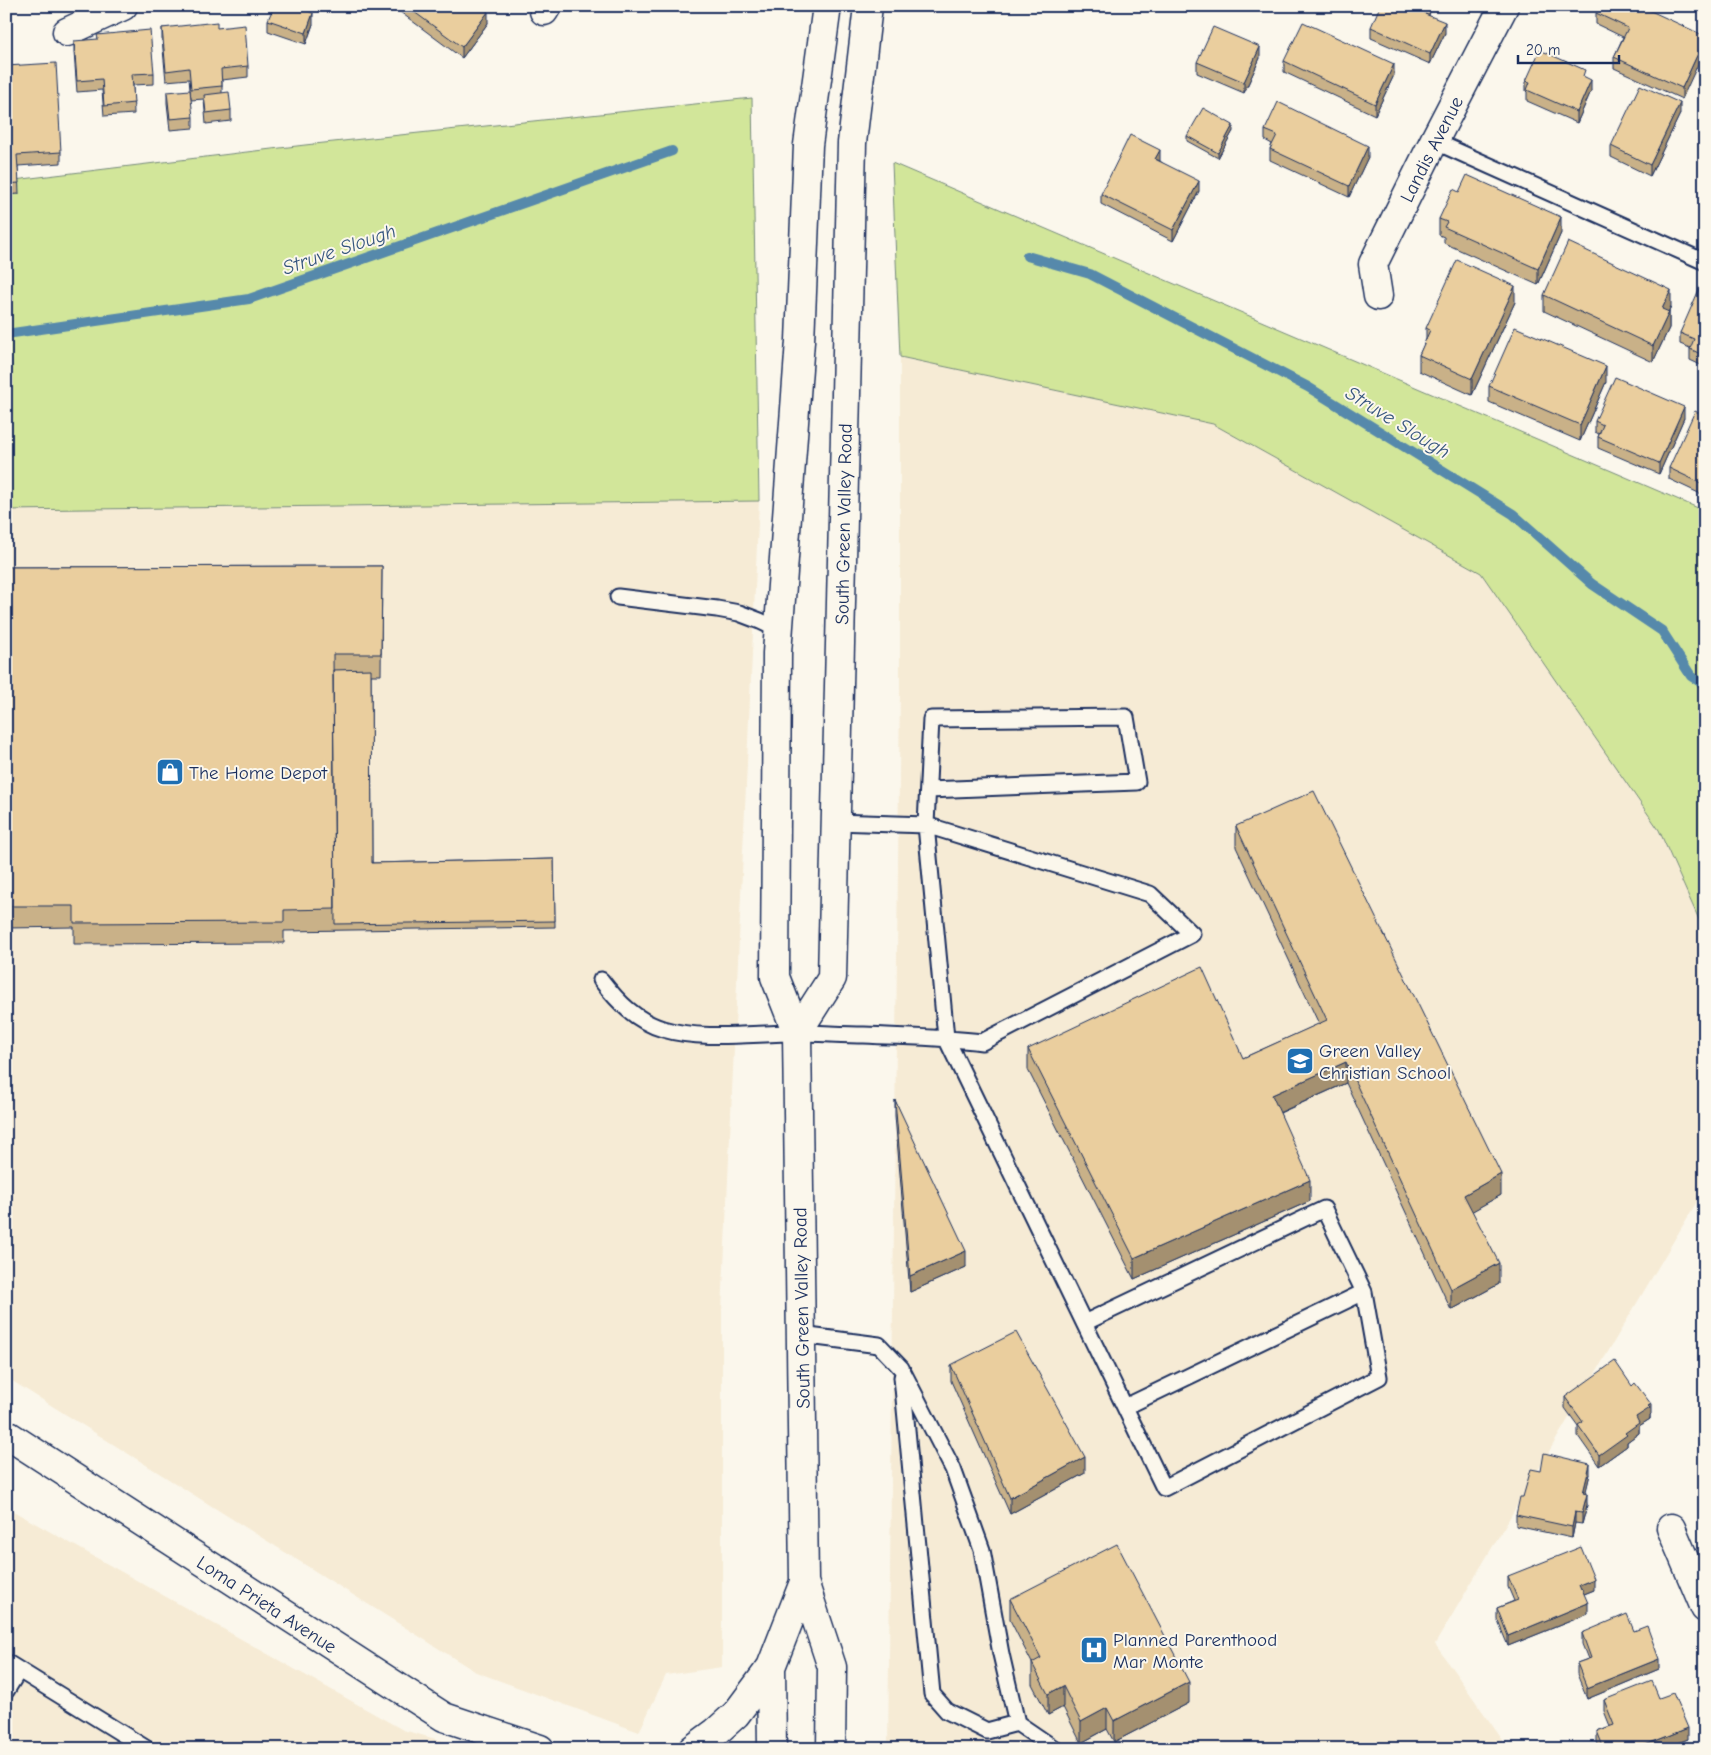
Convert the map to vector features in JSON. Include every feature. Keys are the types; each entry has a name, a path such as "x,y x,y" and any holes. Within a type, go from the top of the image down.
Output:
{"main road":[{"path":"67,32 123,6"},
{"name":"South Green Valley Road","path":"827,6 808,145 800,341 777,653 775,977 797,1033 804,1582 832,1667 832,1749"},
{"name":"South Green Valley Road","path":"797,1033 832,978 852,143 868,6"},
{"name":"Landis Avenue","path":"1378,296 1373,264 1504,6"},
{"name":"Loma Prieta Avenue","path":"6,1434 444,1717 540,1749"},
{"path":"1671,1528 1705,1608"},
{"name":"South Green Valley Road","path":"772,1749 771,1668 804,1582"},
{"path":"693,1749 736,1714 771,1668"}],"lane":[{"path":"1434,141 1705,262"},
{"path":"618,597 739,613 779,630"},
{"path":"928,790 1138,782 1126,717 931,719 926,825 946,1038 1084,1323 1125,1407 1164,1488 1379,1377 1364,1292 1324,1209 1084,1323"},
{"path":"601,980 617,1000 629,1011 646,1022 662,1029 695,1034 797,1033 946,1038 982,1042 1192,934 1150,894 926,825 835,822"},
{"path":"1125,1407 1364,1292"},
{"path":"801,1335 879,1345 901,1368 953,1469 982,1550 1001,1654 1017,1723 1055,1749"},
{"path":"901,1368 932,1694 947,1711 987,1731 1017,1723"},
{"path":"6,1691 13,1666 147,1749"}],"shaded area":[{"name":"Green Valley Christian School","path":"900,357 1213,424 1481,573 1659,830 1705,933 1705,1188 1435,1644 1509,1749 888,1749 900,689"},
{"path":"759,501 722,1311 722,1667 666,1675 639,1732 476,1672 6,1377 6,510"},
{"path":"6,1507 403,1730 472,1749 6,1749"}],"green space":[{"path":"752,98 759,501 6,510 6,181 305,145"},
{"path":"892,163 1705,511 1705,933 1659,830 1481,573 1213,424 900,357"}],"building":[{"path":"274,6 293,6 313,13 306,33 268,20"},
{"path":"406,6 480,6 488,12 462,47"},
{"path":"1380,6 1428,6 1425,14 1445,22 1430,54 1371,27"},
{"path":"1599,6 1640,6 1705,36 1682,88 1614,57 1628,28 1596,13"},
{"path":"217,22 217,28 245,25 248,66 221,69 222,86 191,89 189,68 166,71 162,28"},
{"path":"1303,22 1394,64 1375,104 1284,61"},
{"path":"1213,27 1260,47 1244,82 1197,62"},
{"path":"150,30 154,73 132,74 134,103 104,106 102,79 77,81 74,41 98,39 97,35"},
{"path":"1540,50 1585,70 1583,76 1591,80 1577,112 1527,90 1530,82 1526,81"},
{"path":"56,63 61,152 17,155 19,183 6,184 6,66"},
{"path":"1640,85 1680,103 1650,165 1611,146"},
{"path":"190,90 193,117 170,119 167,92"},
{"path":"229,92 231,110 206,113 204,95"},
{"path":"1278,102 1368,146 1349,186 1270,149 1277,135 1265,130"},
{"path":"1203,108 1233,125 1218,153 1187,136"},
{"path":"1130,135 1160,150 1155,159 1199,181 1173,230 1101,194"},
{"path":"1467,175 1561,217 1538,269 1444,227 1447,222 1439,219 1453,189 1459,192"},
{"path":"1568,242 1671,290 1662,309 1669,312 1653,346 1544,295"},
{"path":"1457,260 1515,286 1472,379 1419,355 1430,330 1426,328"},
{"path":"1701,285 1705,287 1705,356 1690,349 1694,339 1680,333"},
{"path":"1515,327 1606,366 1580,425 1489,386"},
{"path":"1615,377 1684,407 1659,463 1598,437 1603,425 1595,421"},
{"path":"1695,411 1705,416 1705,485 1669,468"},
{"name":"The Home Depot","path":"382,566 381,654 333,654 335,909 284,910 284,922 74,923 74,906 6,906 6,567"},
{"path":"371,669 372,863 554,859 555,921 335,924 333,670"},
{"path":"1314,791 1501,1174 1464,1195 1499,1263 1451,1289 1346,1062 1272,1095 1310,1180 1134,1258 1028,1049 1202,967 1243,1058 1327,1020 1236,826"},
{"path":"895,1100 966,1251 910,1276"},
{"path":"1016,1332 1085,1457 1010,1498 951,1365"},
{"path":"1615,1361 1632,1386 1635,1383 1651,1404 1648,1406 1650,1408 1636,1417 1639,1423 1625,1433 1627,1435 1599,1455 1578,1425 1583,1422 1565,1397"},
{"path":"1544,1453 1590,1464 1583,1493 1587,1494 1582,1513 1575,1512 1572,1527 1516,1515 1520,1497 1523,1497 1531,1469 1541,1471"},
{"name":"Planned Parenthood Mar Monte","path":"1117,1544 1189,1682 1114,1721 1107,1708 1081,1722 1063,1686 1048,1694 1032,1663 1041,1658 1010,1599"},
{"path":"1581,1547 1594,1579 1579,1585 1588,1603 1508,1636 1497,1608 1518,1600 1508,1576"},
{"path":"1627,1614 1634,1631 1647,1626 1659,1659 1587,1688 1577,1663 1591,1658 1582,1633"},
{"path":"1652,1681 1659,1698 1673,1693 1688,1728 1635,1749 1604,1749 1597,1731 1614,1725 1604,1700"}],"waterway":[{"name":"Struve Slough","path":"6,334 249,299 672,151"},
{"name":"Struve Slough","path":"1027,256 1090,274 1308,387 1513,514 1592,584 1662,631 1691,676 1705,685"}],"place":[{"name":"The Home Depot","path":"170,772"},
{"name":"Green Valley Christian School","path":"1300,1061"},
{"name":"Planned Parenthood Mar Monte","path":"1094,1650"}]}
